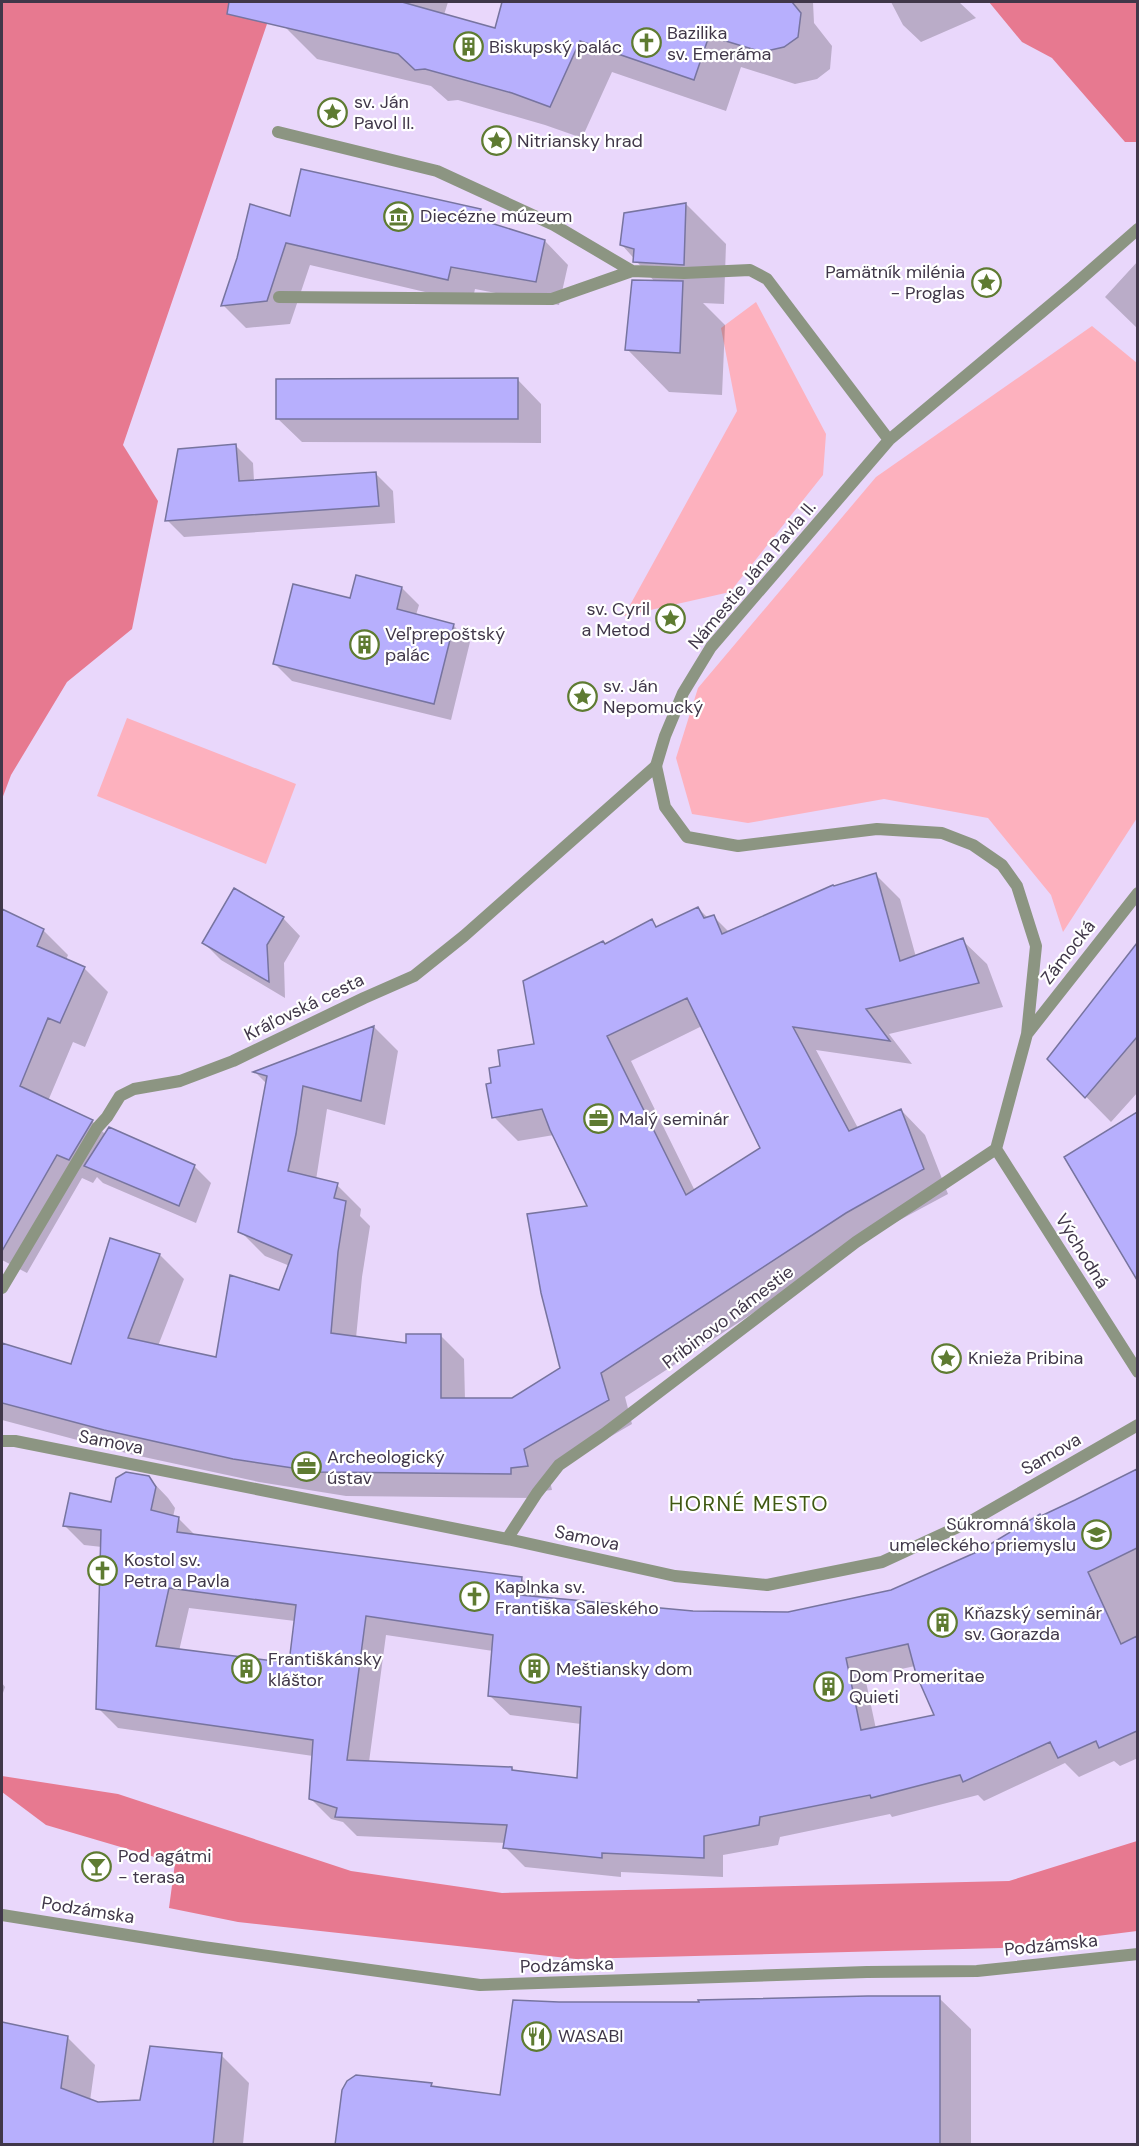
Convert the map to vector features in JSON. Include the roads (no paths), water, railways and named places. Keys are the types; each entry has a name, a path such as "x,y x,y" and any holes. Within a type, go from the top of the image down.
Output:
{"street":[{"path":"278,132 437,171 554,225 632,271"},
{"name":"Námestie Jána Pavla II.","path":"996,1149 1027,1034 1036,946 1017,886 1002,865 973,845 942,833 878,829 738,846 687,837 665,807 656,766 665,736 683,693 711,647 889,440 1073,286 1137,229"},
{"path":"279,297 552,299 632,271 684,273 750,270 767,279 889,440"},
{"name":"Kráľovská cesta","path":"2,1288 9,1272 97,1128 120,1096 134,1089 180,1081 233,1061 414,976 464,936 656,766"},
{"name":"Zámocká","path":"1027,1034 1137,893"},
{"name":"Východná","path":"996,1149 1137,1372"},
{"name":"Pribinovo námestie","path":"507,1539 537,1493 559,1465 604,1434 856,1242 996,1149"},
{"name":"Samova","path":"2,1441 15,1441 507,1539 675,1576 767,1585 882,1562 973,1520 1137,1425"},
{"name":"Podzámska","path":"2,1915 203,1947 480,1985 867,1972 977,1971 1137,1954"}],"place":[{"name":"Bazilika sv. Emeráma","path":"646,43"},
{"name":"Biskupský palác","path":"468,47"},
{"name":"sv. Ján Pavol II.","path":"333,112"},
{"name":"Nitriansky hrad","path":"496,141"},
{"name":"Diecézne múzeum","path":"399,216"},
{"name":"Pamätník milénia - Proglas","path":"986,282"},
{"name":"sv. Cyril a Metod","path":"671,619"},
{"name":"Veľprepoštský palác","path":"364,644"},
{"name":"sv. Ján Nepomucký","path":"582,696"},
{"name":"Malý seminár","path":"598,1119"},
{"name":"Knieža Pribina","path":"947,1358"},
{"name":"Archeologický ústav","path":"306,1467"},
{"name":"Súkromná škola umeleckého priemyslu","path":"1097,1534"},
{"name":"Kostol sv. Petra a Pavla","path":"103,1570"},
{"name":"Kaplnka sv. Františka Saleského","path":"474,1597"},
{"name":"Kňazský seminár sv. Gorazda","path":"943,1623"},
{"name":"Františkánsky kláštor","path":"247,1669"},
{"name":"Meštiansky dom","path":"535,1669"},
{"name":"Dom Promeritae Quieti","path":"828,1686"},
{"name":"Pod agátmi - terasa","path":"97,1866"},
{"name":"WASABI","path":"537,2036"}],"district":[{"name":"HORNÉ MESTO","path":"749,1504"}]}
